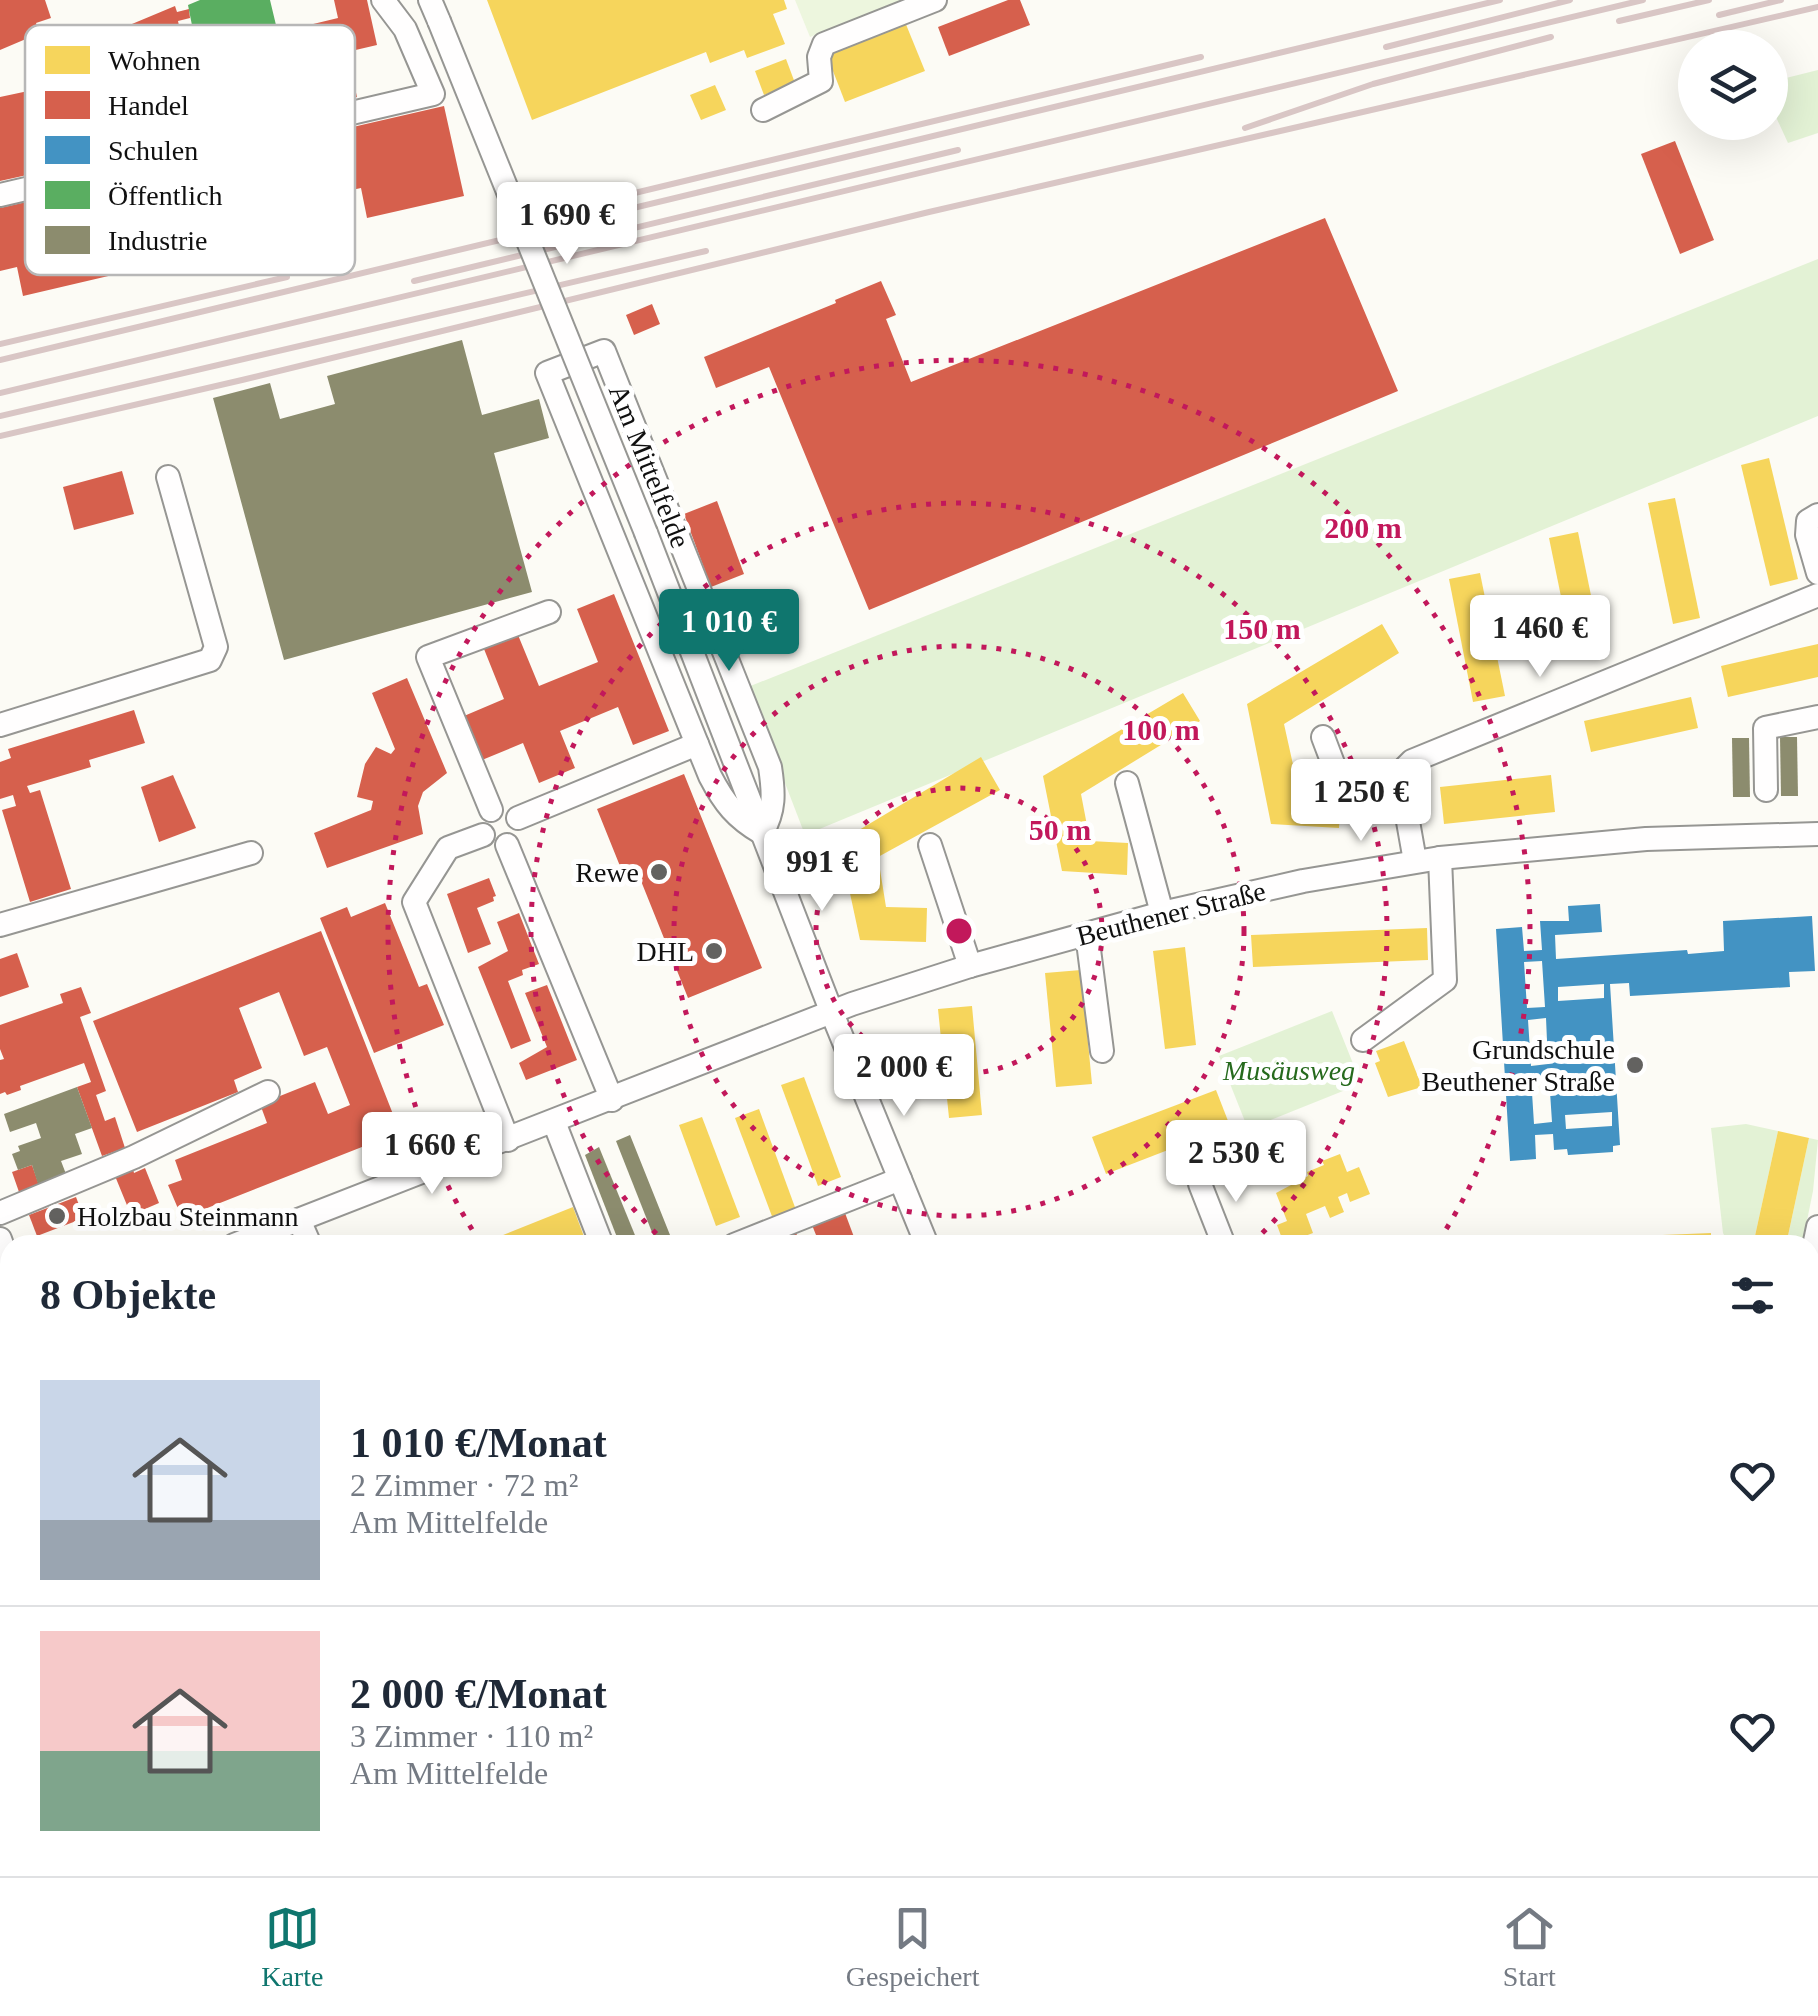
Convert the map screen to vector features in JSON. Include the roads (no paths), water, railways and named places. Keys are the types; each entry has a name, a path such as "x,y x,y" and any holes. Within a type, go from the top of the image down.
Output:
{"street":[{"path":"355,112 433,94 405,29 383,0"},
{"path":"764,110 821,80 818,58 824,44 936,0"},
{"name":"Am Mittelfelde","path":"434,10 646,533 832,1013 923,1235"},
{"path":"0,195 25,189"},
{"name":"Am Mittelfelde","path":"604,351 770,766 773,814 762,833 738,819 724,804 696,744 547,373 604,351"},
{"path":"0,725 210,660 216,647 168,477"},
{"path":"1813,518 1808,535 1818,573"},
{"path":"1415,861 1402,779 1403,770 1412,761 1818,595"},
{"path":"491,810 428,657 549,612"},
{"path":"1766,790 1765,728 1818,717"},
{"path":"1323,738 1337,774 1348,778 1402,779"},
{"path":"518,818 696,744"},
{"path":"1128,783 1162,913"},
{"path":"509,809 518,818 518,836 507,846 495,846 482,835 481,824 491,810 509,809"},
{"name":"Beuthener Straße","path":"260,1235 832,1013 970,966 1162,913 1415,861 1646,839 1818,834"},
{"path":"482,835 448,848 414,902 508,1140"},
{"path":"930,845 970,966"},
{"path":"507,846 612,1100"},
{"path":"0,925 252,852"},
{"path":"1363,1040 1445,980 1440,858"},
{"path":"1087,934 1102,1050"},
{"path":"0,1213 134,1157 268,1092"},
{"path":"554,1122 598,1235"},
{"path":"759,1235 900,1179"},
{"path":"1200,1184 1220,1235"},
{"path":"299,1220 306,1235"}],"railway":[{"path":"355,275 1500,0"},
{"path":"1386,47 1570,0"},
{"path":"0,393 1643,0"},
{"path":"1619,21 1709,0"},
{"path":"1719,15 1781,0"},
{"path":"0,436 929,212 1818,7"},
{"path":"1245,128 1373,84 1551,37"},
{"path":"618,197 1201,57"},
{"path":"414,281 958,150"},
{"path":"0,416 706,251"},
{"path":"0,360 354,275"},
{"path":"0,344 287,277"}],"place":[{"name":"Rewe","path":"659,872"},
{"name":"DHL","path":"714,951"},
{"name":"Grundschule Beuthener Straße","path":"1635,1065"},
{"name":"Holzbau Steinmann","path":"57,1216"}],"park label":[{"name":"Musäusweg","path":"1289,1070"}]}
